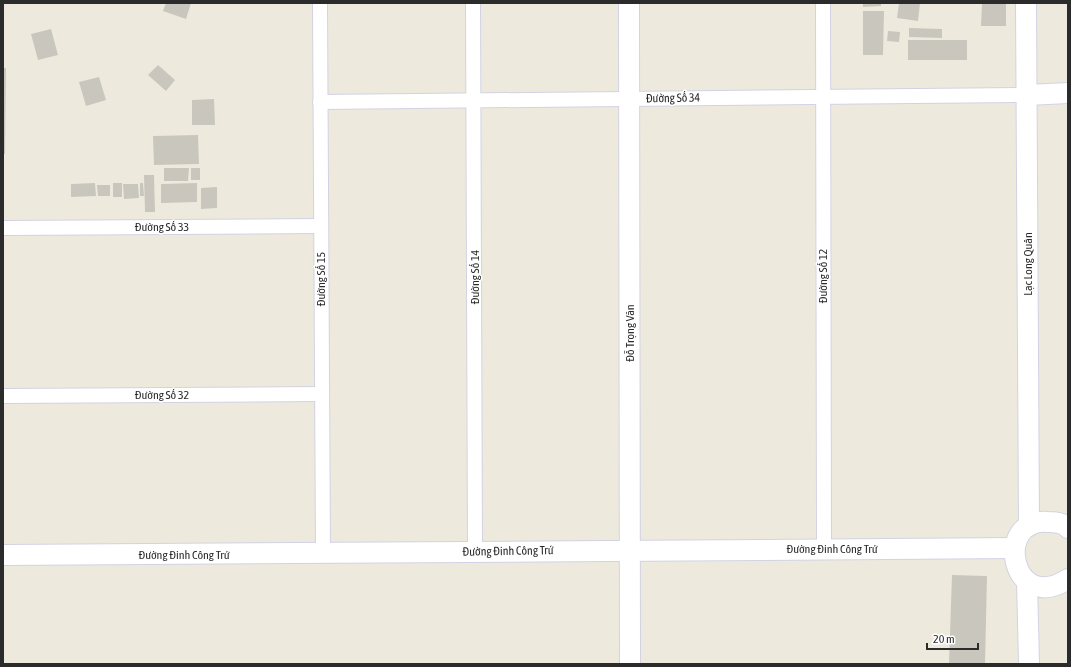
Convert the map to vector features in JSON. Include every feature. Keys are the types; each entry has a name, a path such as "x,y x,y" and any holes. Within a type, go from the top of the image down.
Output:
{"street":[{"name":"Đường Số 15","path":"320,3 320,226 323,554"},
{"name":"Đường Số 14","path":"473,3 475,551"},
{"name":"Đỗ Trọng Văn","path":"629,3 630,664"},
{"name":"Đường Số 12","path":"823,3 824,549"},
{"name":"Lạc Long Quân","path":"1026,3 1029,526"},
{"path":"1027,95 1068,93"},
{"name":"Đường Số 34","path":"320,102 1027,95"},
{"name":"Đường Số 33","path":"3,228 320,226"},
{"name":"Đường Số 32","path":"3,396 321,394"},
{"path":"1068,528 1054,522 1043,522 1029,526 1018,538 1014,548 1016,567 1020,575 1027,581 1037,586 1048,587 1059,585 1068,579"},
{"name":"Đường Đinh Công Trứ","path":"3,555 323,554 475,551 1014,548"},
{"path":"1027,581 1029,664"}],"building":[{"path":"166,3 191,3 186,19 163,11"},
{"path":"863,3 881,3 881,6 863,7"},
{"path":"899,3 920,3 918,21 897,18"},
{"path":"982,3 1006,3 1006,26 981,26"},
{"path":"863,11 884,11 883,55 863,55"},
{"path":"909,28 942,29 942,38 909,37"},
{"path":"51,29 58,55 38,60 31,34"},
{"path":"888,31 900,32 899,42 887,41"},
{"path":"908,40 967,40 967,60 908,60"},
{"path":"158,65 175,80 166,91 148,75"},
{"path":"3,68 6,68 5,154 3,154"},
{"path":"99,77 106,100 86,106 79,82"},
{"path":"214,99 215,125 192,125 192,100"},
{"path":"198,135 199,164 154,165 153,136"},
{"path":"164,168 189,168 188,181 164,181"},
{"path":"191,168 200,168 200,180 191,180"},
{"path":"144,175 154,175 155,212 145,212"},
{"path":"95,183 96,196 71,197 71,184"},
{"path":"113,183 122,183 122,197 113,197"},
{"path":"140,183 143,183 144,196 140,196"},
{"path":"197,183 197,202 161,203 161,184"},
{"path":"123,184 138,184 139,198 124,199"},
{"path":"97,185 110,185 110,196 98,196"},
{"path":"217,187 217,208 201,209 201,188"},
{"path":"952,575 987,576 985,664 949,664"}]}
